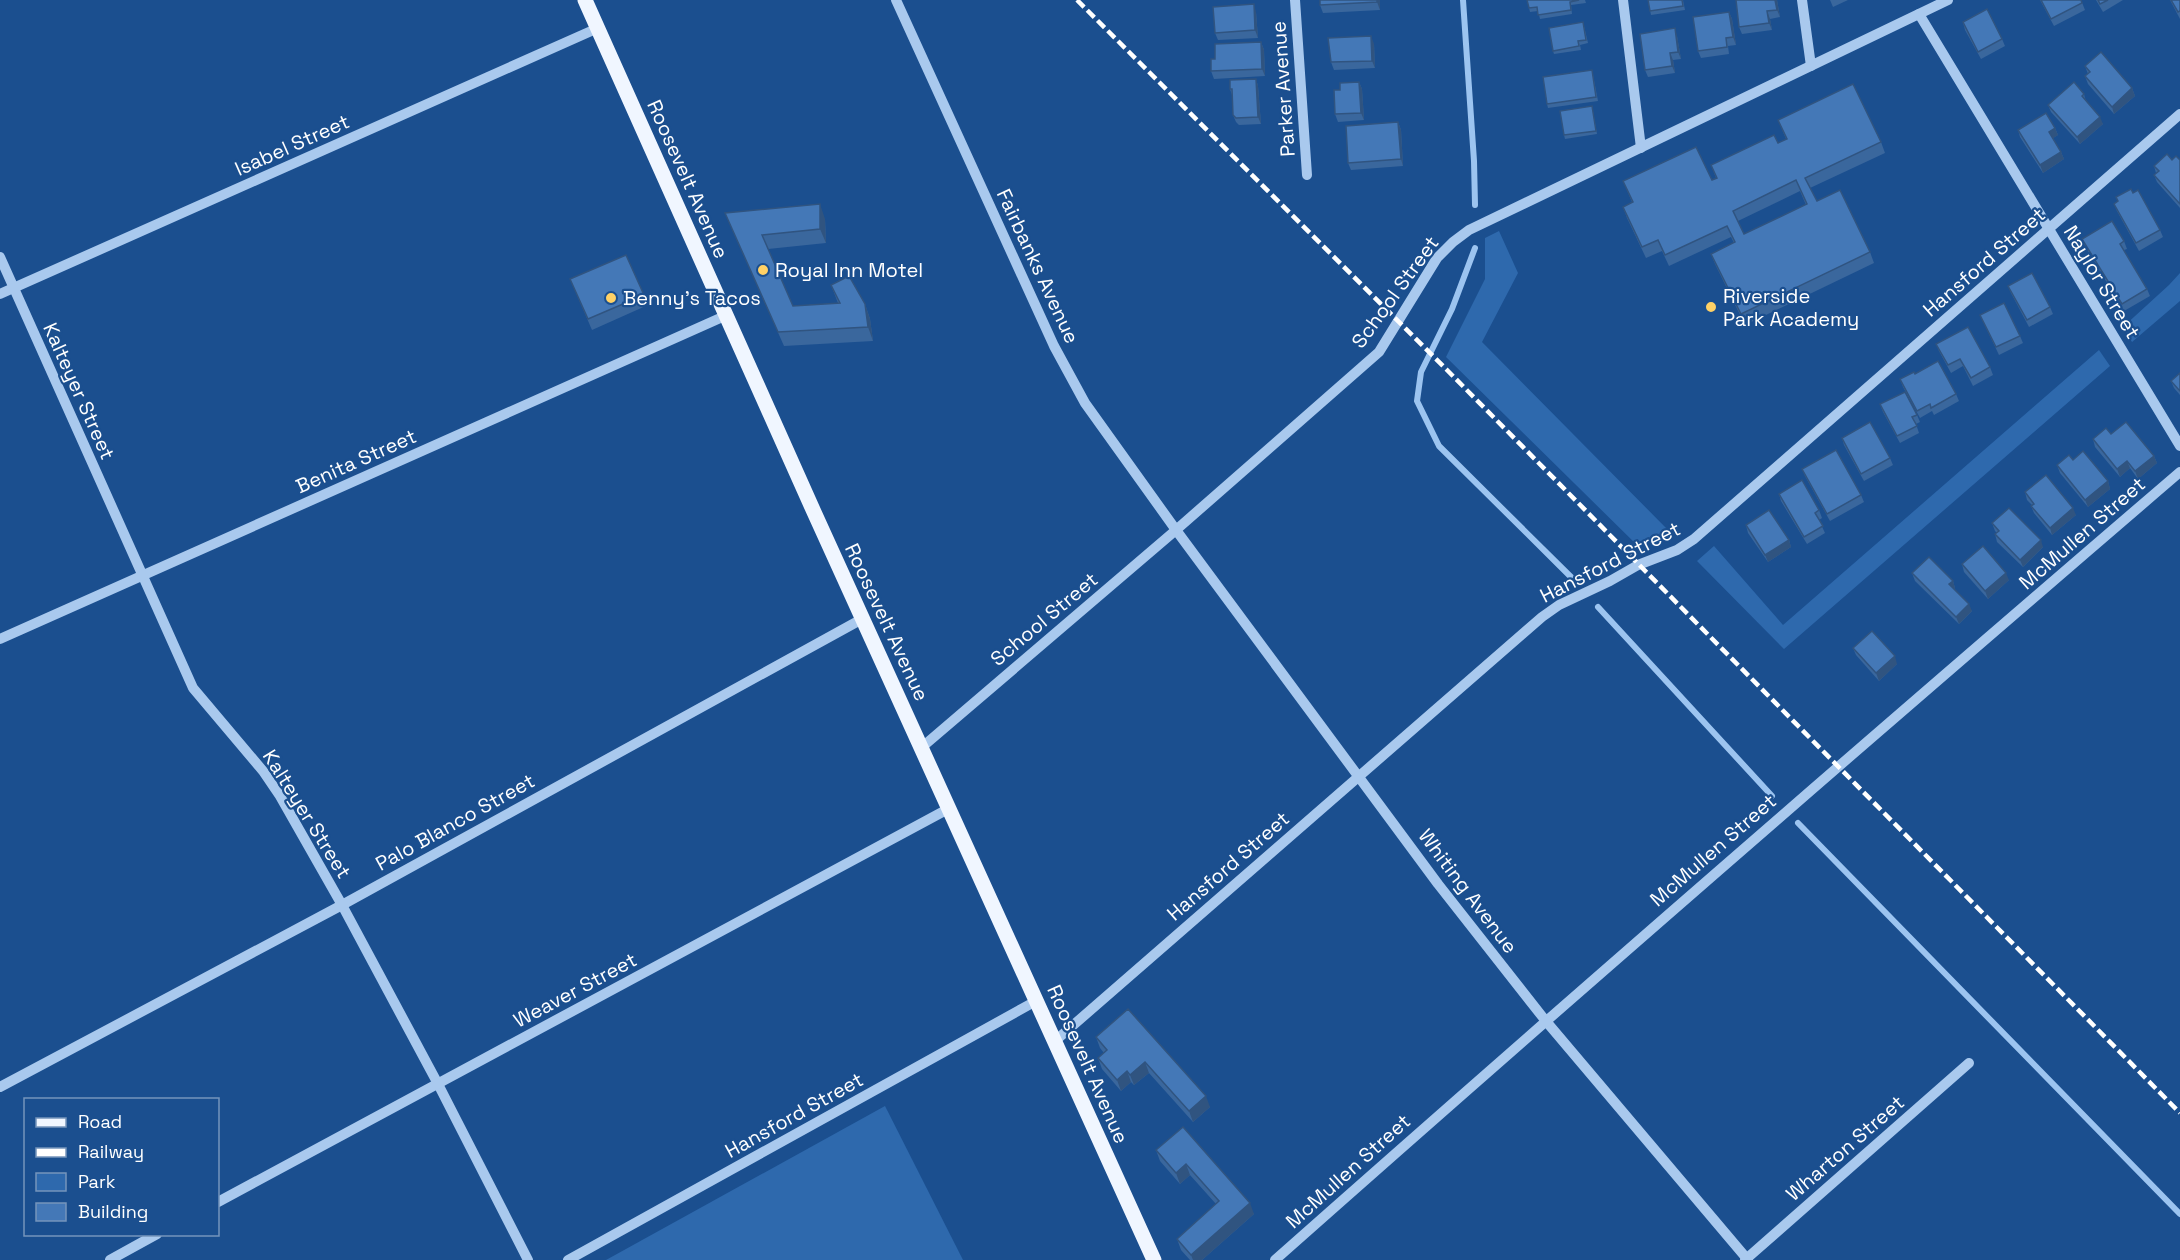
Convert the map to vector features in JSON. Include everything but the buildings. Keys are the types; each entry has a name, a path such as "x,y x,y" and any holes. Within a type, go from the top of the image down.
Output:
{"main road":[{"name":"Roosevelt Avenue","path":"585,0 862,619 1154,1260"}],"street":[{"name":"Fairbanks Avenue","path":"896,0 1054,346 1085,403 1176,530"},
{"name":"Parker Avenue","path":"1295,0 1307,175"},
{"path":"1623,0 1641,148"},
{"path":"1802,0 1811,66"},
{"name":"School Street","path":"921,748 1176,530 1379,352 1437,258 1469,230 1948,0"},
{"name":"Naylor Street","path":"1919,14 2180,446"},
{"name":"Isabel Street","path":"0,294 598,28"},
{"name":"Hansford Street","path":"1055,1041 1542,617 1559,605 1638,565 1677,550 1694,539 2180,114"},
{"name":"Kalteyer Street","path":"0,257 193,688 263,771 280,796 342,905 438,1084 528,1260"},
{"name":"Benita Street","path":"0,639 727,315"},
{"name":"McMullen Street","path":"1275,1260 1545,1020 2180,472"},
{"name":"Whiting Avenue","path":"1176,530 1443,890 1545,1020 1747,1260"},
{"name":"Palo Blanco Street","path":"0,1087 342,905 862,619"},
{"name":"Weaver Street","path":"219,1201 948,808"},
{"name":"Hansford Street","path":"568,1260 1036,1001"},
{"name":"Wharton Street","path":"1747,1260 1969,1063"},
{"path":"110,1260 153,1236"}],"green space":[{"path":"1499,231 1518,273 1482,342 1669,531 1639,547 1446,357 1485,279 1485,238"},
{"path":"2180,273 2180,301 2132,342 2123,327"},
{"path":"2099,350 2110,366 1784,649 1697,561 1714,546 1783,625"},
{"path":"885,1106 963,1260 606,1260"}],"waterway":[{"path":"1463,0 1475,205"},
{"path":"1475,248 1452,309 1421,372 1417,401 1439,446 1571,577"},
{"path":"1598,607 1772,796"},
{"path":"1798,823 2180,1214"}],"railway":[{"path":"1077,0 1447,370 2180,1113"}],"place":[{"name":"Royal Inn Motel","path":"763,270"},
{"name":"Benny's Tacos","path":"611,298"},
{"name":"Riverside Park Academy","path":"1711,307"}]}
